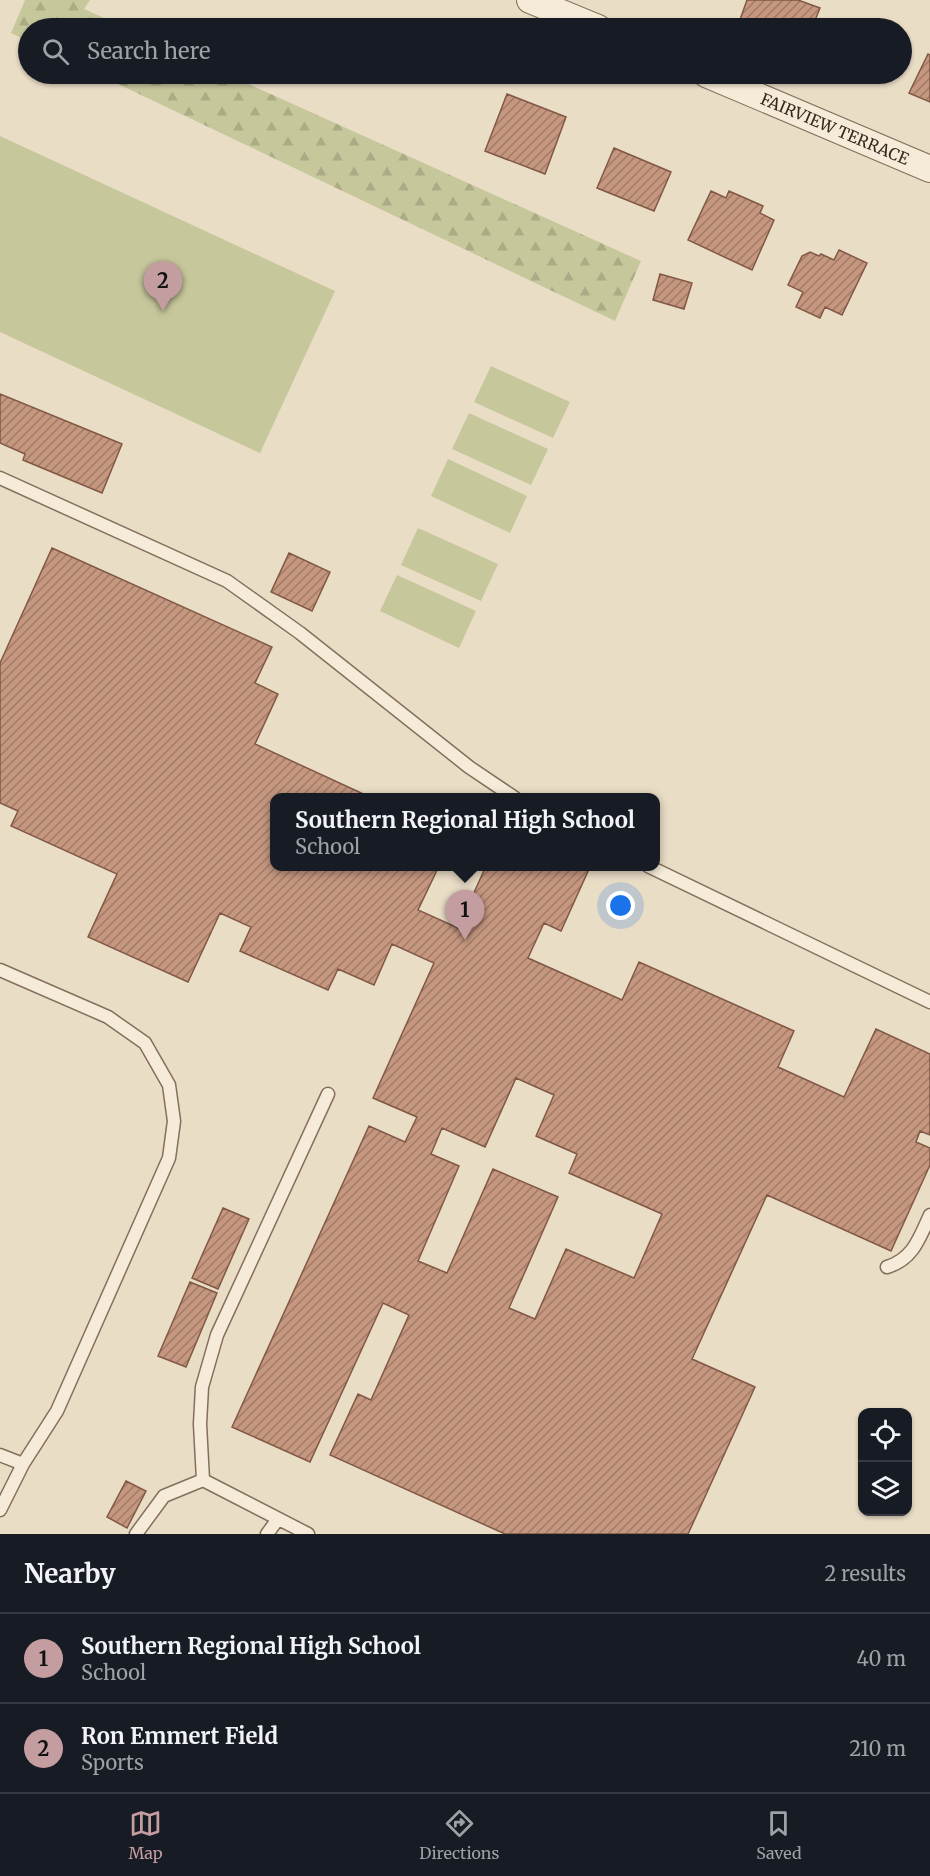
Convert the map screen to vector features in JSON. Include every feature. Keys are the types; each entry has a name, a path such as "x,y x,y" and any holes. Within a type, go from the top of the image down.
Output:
{"street":[{"path":"530,0 574,18"},
{"name":"FAIRVIEW TERRACE","path":"730,84 930,168"}],"lane":[{"path":"0,478 227,581 300,633 469,767 508,793"},
{"path":"656,871 930,1002"},
{"path":"0,970 108,1017 145,1043 170,1085 174,1121 169,1158 57,1411 23,1464 0,1510"},
{"path":"203,1480 200,1424 202,1387 217,1335 328,1094"},
{"path":"887,1268 900,1263 915,1247 930,1215"},
{"path":"0,1455 23,1464"},
{"path":"136,1534 164,1496 203,1480 308,1534"},
{"path":"267,1534 278,1519"}],"green space":[{"path":"25,0 90,0 84,9 104,18 18,18 18,36 11,33"},
{"path":"118,84 248,84 641,261 615,321"},
{"path":"0,136 335,291 260,453 0,332"},
{"path":"491,366 570,402 553,438 474,402"},
{"path":"469,413 548,449 531,485 452,449"},
{"path":"448,459 527,496 510,533 431,496"},
{"path":"418,528 498,564 481,601 401,565"},
{"path":"397,575 476,611 459,648 380,611"}],"building":[{"path":"747,0 798,0 820,8 816,18 741,18"},
{"path":"928,54 930,55 930,102 909,93"},
{"path":"507,94 566,117 545,174 485,151"},
{"path":"614,148 671,172 654,211 597,188"},
{"path":"711,191 726,198 729,191 763,206 760,213 774,220 752,270 688,240"},
{"path":"839,250 867,263 842,315 825,307 820,318 796,307 803,292 788,285 802,256 810,252 834,260"},
{"path":"660,274 692,283 684,309 653,300"},
{"path":"0,394 122,444 102,493 23,460 25,454 0,443"},
{"path":"52,548 272,647 255,683 278,694 255,744 361,793 270,793 270,871 437,871 418,910 458,928 484,871 588,871 561,931 544,923 528,958 622,1000 639,962 794,1031 778,1067 844,1097 876,1029 930,1054 930,1135 920,1131 916,1142 930,1148 930,1165 891,1251 767,1195 692,1359 755,1387 688,1534 505,1534 330,1455 358,1394 371,1400 409,1315 383,1303 310,1462 232,1427 369,1126 405,1142 417,1117 373,1098 434,963 392,944 374,985 338,969 328,990 240,951 251,927 220,913 188,982 88,937 117,874 11,826 18,811 0,803 0,663","holes":["516,1078 554,1095 536,1136 577,1154 569,1173 662,1214 634,1278 566,1249 535,1319 509,1308 558,1197 493,1169 447,1273 418,1261 459,1166 431,1154 442,1128 485,1147"]},
{"path":"289,553 330,572 312,611 271,592"},
{"path":"223,1208 249,1219 218,1289 192,1278"},
{"path":"190,1282 217,1293 186,1367 158,1356"},
{"path":"126,1481 146,1491 127,1528 107,1517"}],"place":[{"name":"Ron Emmert Field","path":"163,311"},
{"name":"Southern Regional High School","path":"465,940"}]}
